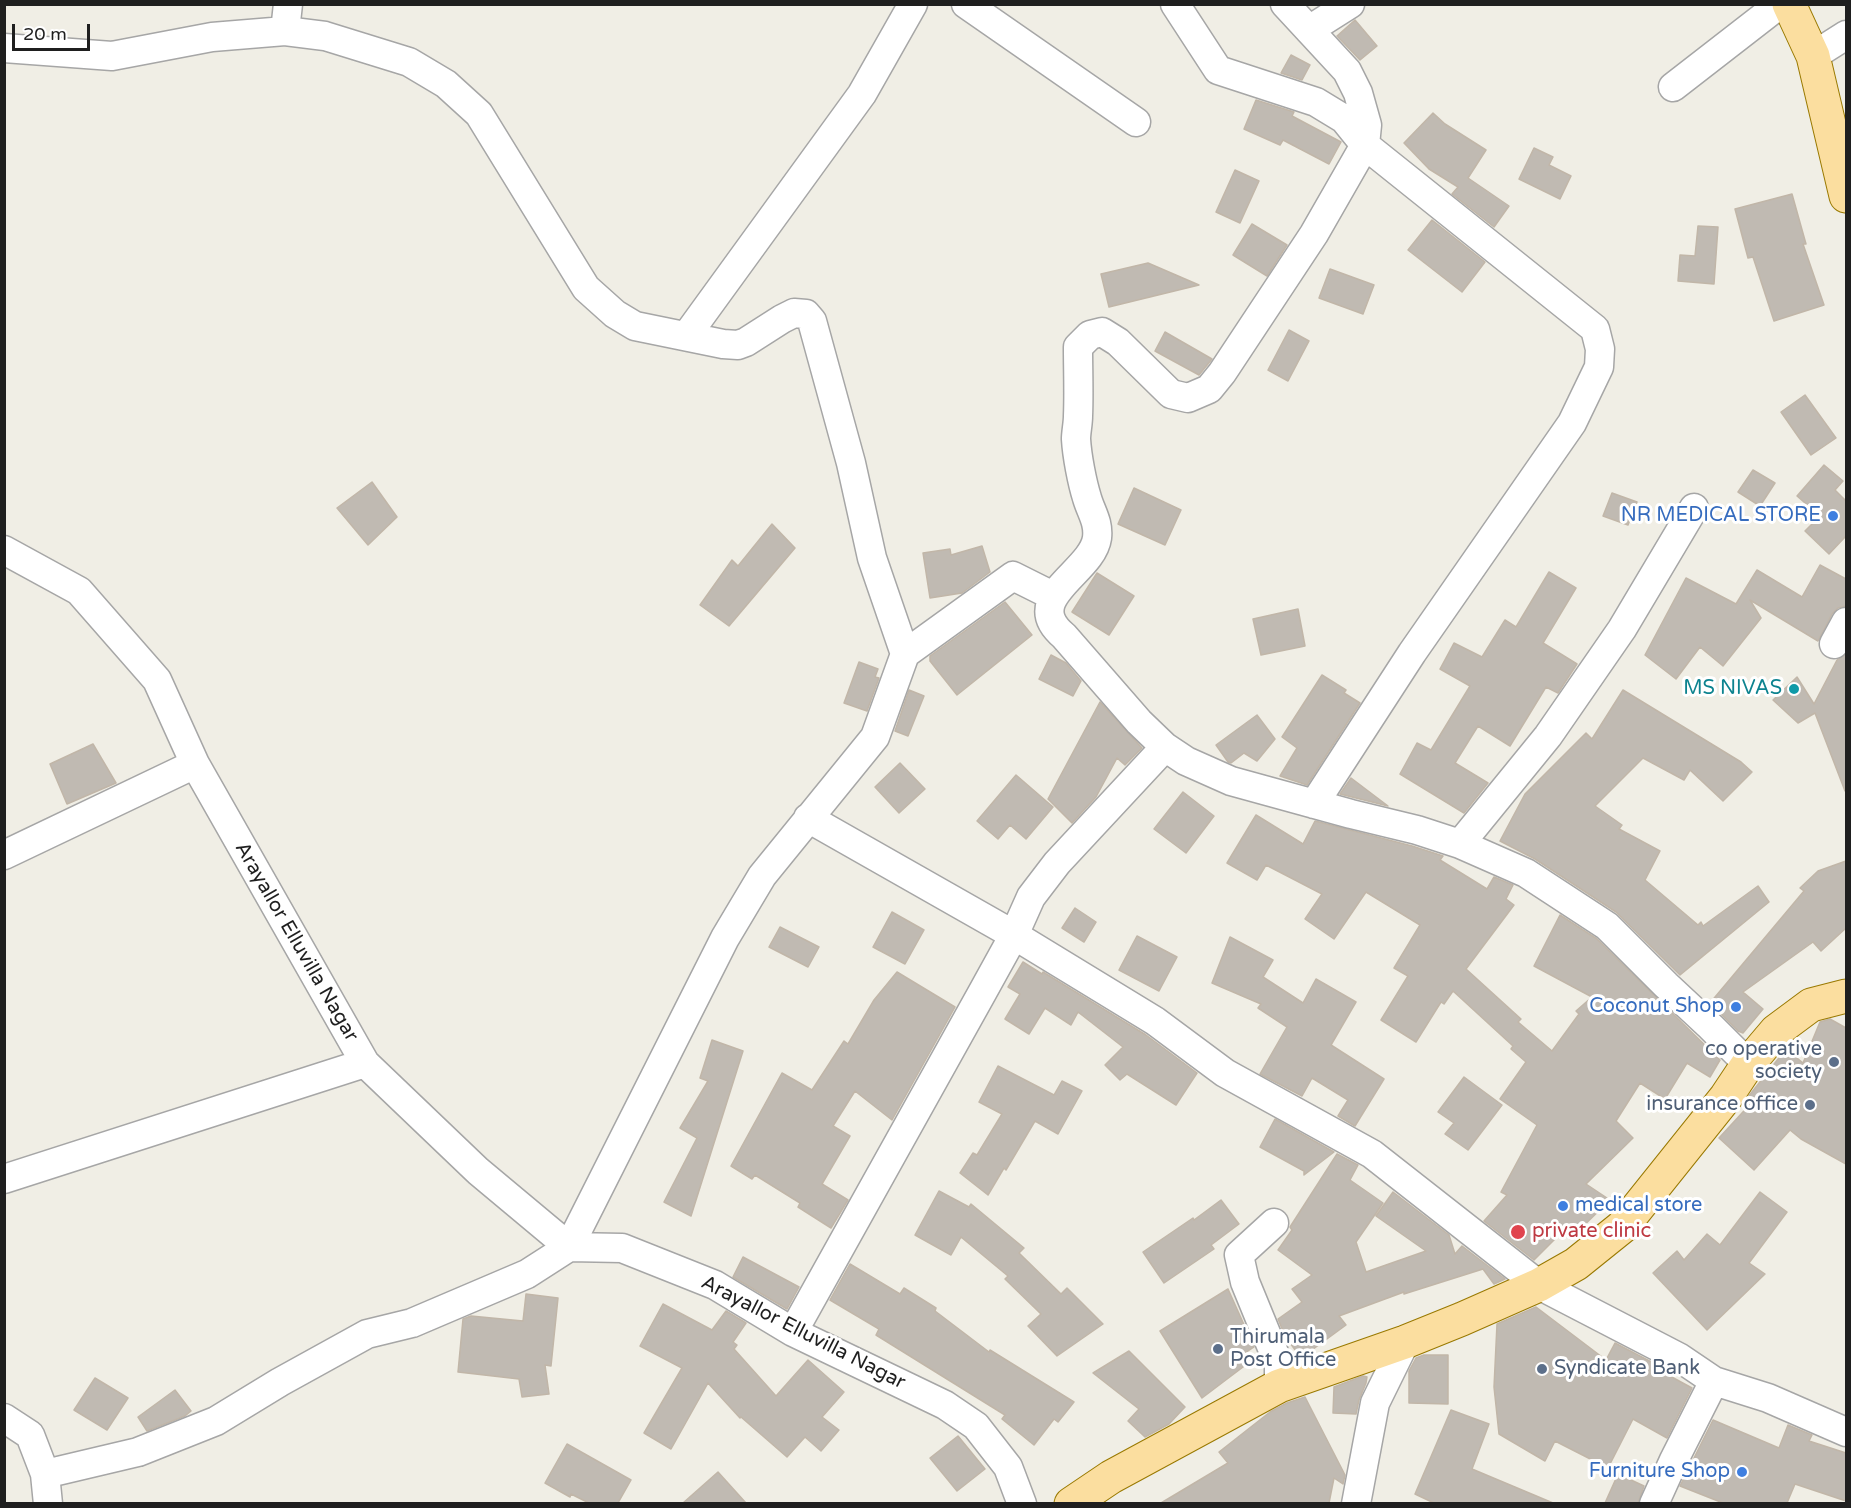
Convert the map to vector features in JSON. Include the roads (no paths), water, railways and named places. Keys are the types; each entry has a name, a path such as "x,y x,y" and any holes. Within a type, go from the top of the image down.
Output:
{"main road":[{"path":"1789,4 1813,56 1846,196"},
{"path":"1071,1503 1111,1477 1279,1386 1405,1342 1539,1285 1576,1264 1622,1227 1726,1097 1748,1064 1776,1030 1811,1005 1846,996"}],"street":[{"path":"687,335 862,94 913,4"},
{"path":"966,4 1136,122"},
{"path":"1175,4 1218,70 1316,102 1344,119 1365,145 1595,329 1600,349 1599,367 1572,423 1412,653 1314,804"},
{"path":"1285,4 1347,71 1358,93 1367,125 1365,145 1314,234 1209,389 1188,398 1171,394 1118,342 1102,332 1090,335 1078,347 1076,440 1087,500 1097,523 1096,540 1089,556 1053,596 1050,616 1055,628 1139,722 1165,747 1186,761 1231,781 1460,843 1526,873 1607,926 1748,1064"},
{"path":"1309,30 1350,4"},
{"path":"1673,87 1780,4"},
{"path":"4,48 112,56 212,37 287,18 325,36 409,62 446,84 479,114 586,288 615,314 635,326 738,345 795,313 806,315 812,321 851,462 872,558 904,654"},
{"path":"1813,56 1846,35"},
{"path":"1460,843 1548,736 1622,629 1694,508"},
{"name":"Arayallor Elluvilla Nagar","path":"4,550 79,591 157,680 195,764 365,1063 478,1171 569,1247 622,1248 715,1285 793,1332 945,1405 976,1426 1008,1467 1022,1503"},
{"path":"45,1474 138,1452 216,1421 280,1382 367,1334 411,1323 527,1274 569,1247 725,938 762,876 875,737 904,654 1013,576 1053,596"},
{"path":"793,1332 1014,934 1031,897 1165,747"},
{"path":"4,855 195,764"},
{"path":"808,818 1014,934 1155,1021 1225,1073 1372,1154 1539,1285 1680,1358 1714,1381 1843,1423"},
{"path":"4,1179 365,1063"},
{"path":"1274,1223 1239,1255 1245,1282 1279,1365 1279,1386"},
{"path":"1356,1503 1375,1403 1405,1342"},
{"path":"1654,1503 1714,1381"},
{"path":"4,1418 30,1435 45,1474 48,1503"}],"place":[{"name":"NR MEDICAL STORE","path":"1833,516"},
{"name":"MS NIVAS","path":"1794,689"},
{"name":"Coconut Shop","path":"1736,1007"},
{"name":"co operative society","path":"1834,1062"},
{"name":"insurance office","path":"1810,1105"},
{"name":"medical store","path":"1563,1206"},
{"name":"private clinic","path":"1518,1232"},
{"name":"Thirumala Post Office","path":"1218,1349"},
{"name":"Syndicate Bank","path":"1542,1369"},
{"name":"Furniture Shop","path":"1742,1472"}]}
